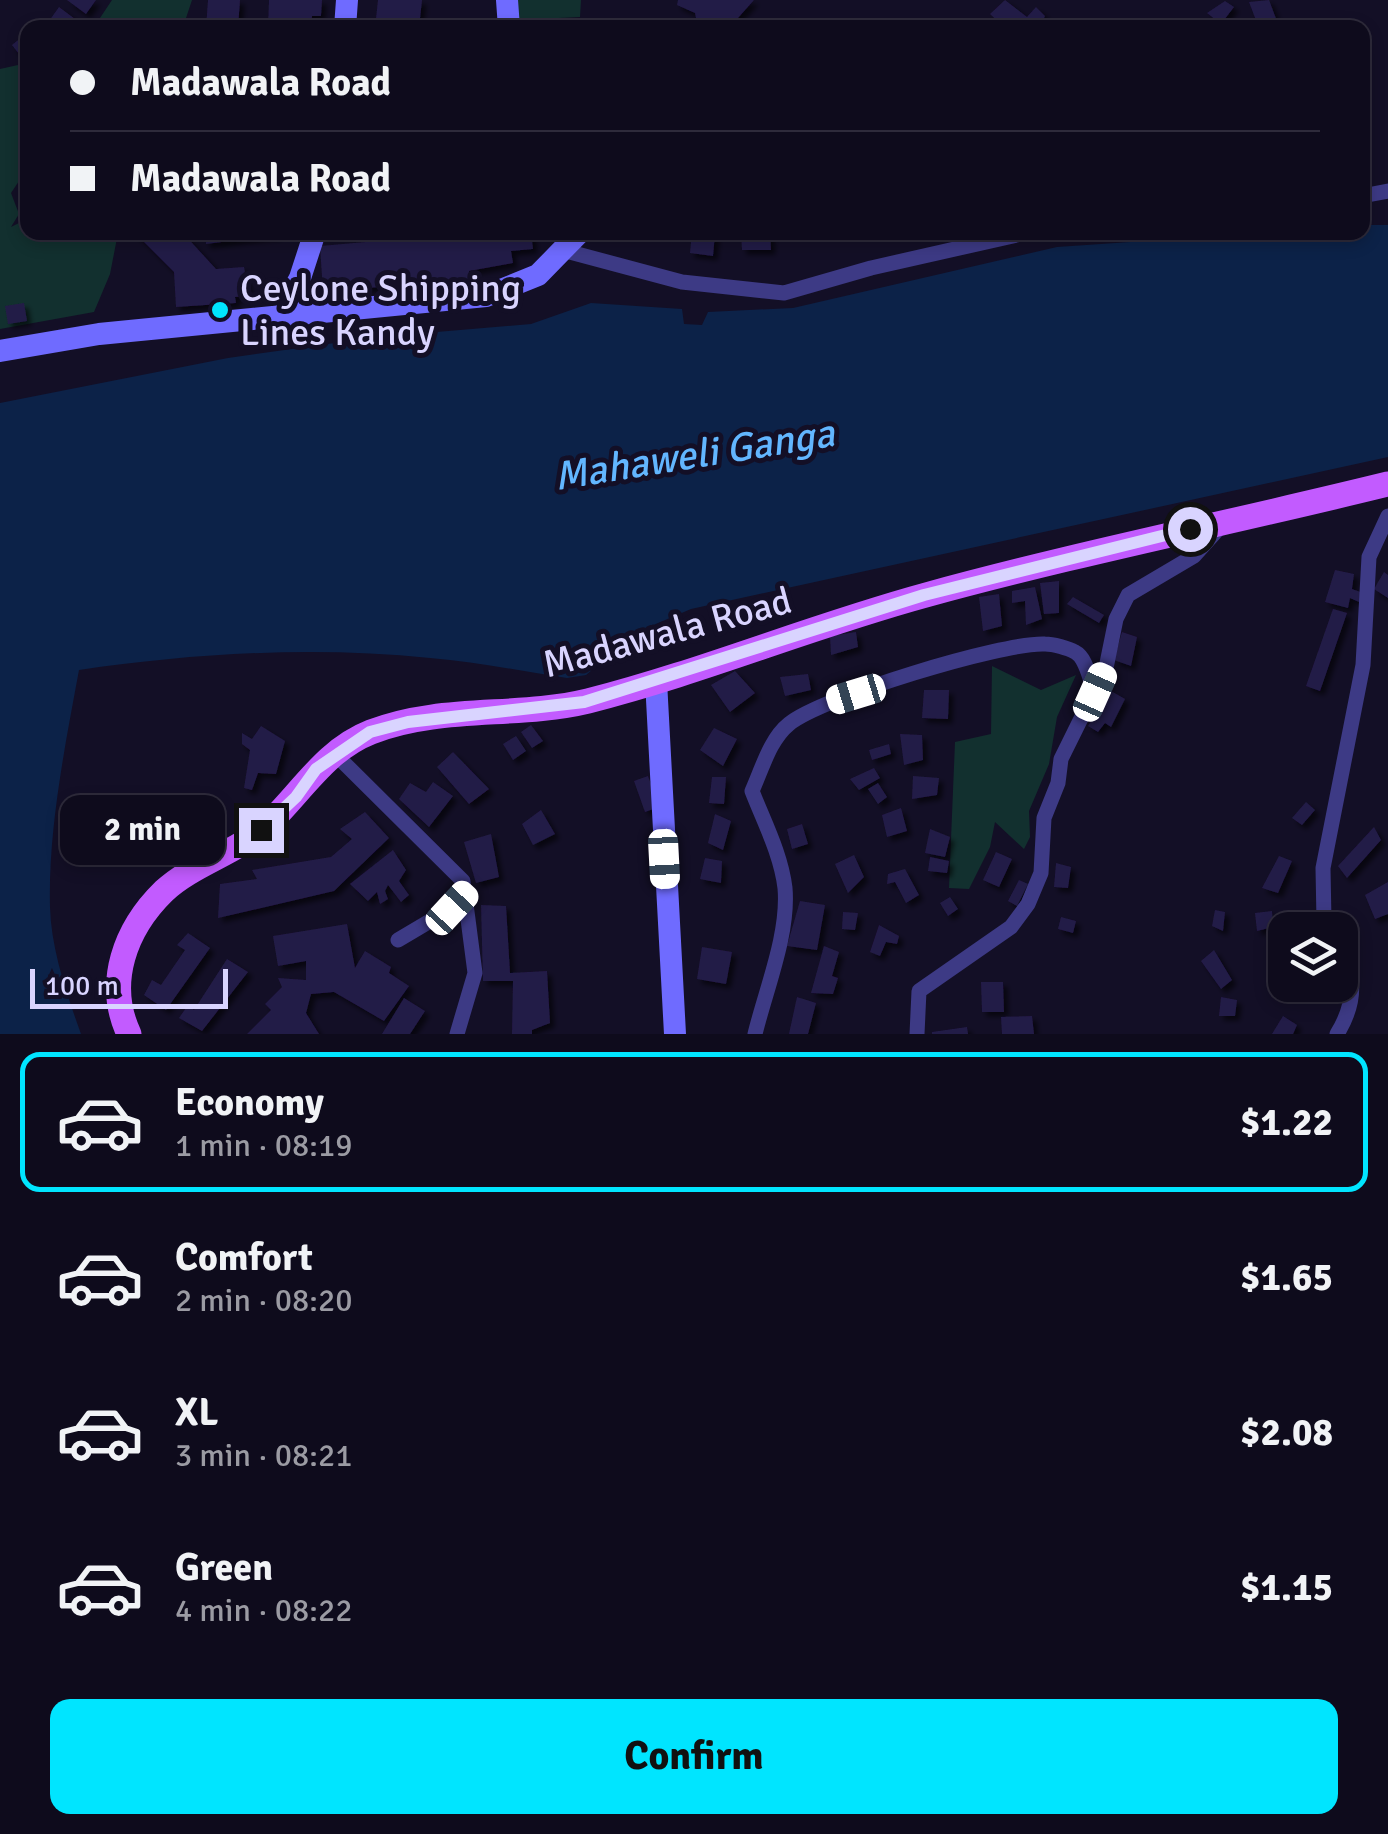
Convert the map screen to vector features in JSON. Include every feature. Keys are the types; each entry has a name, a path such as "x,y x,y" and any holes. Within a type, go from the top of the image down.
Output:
{"main road":[{"name":"Madawala Road","path":"129,1034 116,988 122,956 136,928 165,891 261,830 334,753 370,732 408,722 584,702 924,595 1388,484"}],"street":[{"path":"279,317 300,278 312,240"},
{"path":"0,351 99,334 486,296 538,275 573,242 682,282 784,293 995,240"},
{"path":"1324,912 1323,868 1363,665 1369,557 1388,516"},
{"path":"918,1034 919,991 1010,927 1028,904 1041,873 1044,818 1058,783 1061,758 1106,668 1116,619 1128,595 1194,556 1227,520"},
{"path":"754,1034 782,924 785,890 780,864 752,790 770,748 787,725 820,706 1000,650 1046,644 1076,652 1084,659 1095,692"},
{"path":"656,681 675,1034"},
{"path":"334,753 443,858 467,892 475,973 456,1034"},
{"path":"398,940 452,908 467,892"},
{"path":"1337,1034 1347,1018 1349,1002"}],"green space":[{"path":"112,0 192,0 185,20 99,20"},
{"path":"516,0 581,0 580,17 516,20"},
{"path":"20,65 20,180 11,193 19,214 11,227 20,222 20,240 117,240 110,274 94,312 0,329 0,69"},
{"path":"992,666 1041,690 1076,675 1057,717 1049,764 1029,811 1030,837 1024,849 995,822 990,847 969,889 949,888 955,742 991,734"}],"water":[{"name":"Mahaweli Ganga","path":"1370,225 1388,225 1388,457 691,609 637,632 586,675 567,678 447,660 343,652 166,659 79,670 55,818 50,907 65,988 81,1034 0,1034 0,403 228,358 378,337 531,324 591,303 682,309 684,324 702,325 708,312 793,308 1057,247 1160,240 1370,240"}],"building":[{"path":"67,0 96,0 86,14"},
{"path":"208,0 240,0 239,20 207,20"},
{"path":"269,0 322,0 321,16 312,16 312,20 268,20"},
{"path":"378,0 422,0 420,20 376,20"},
{"path":"678,0 754,0 736,20 696,20 695,13 677,5"},
{"path":"1005,0 1027,17 1036,7 1045,16 1043,20 996,20 990,14"},
{"path":"1269,0 1276,20 1256,20 1249,2"},
{"path":"1225,1 1234,7 1224,20 1216,20 1207,13"},
{"path":"59,7 76,20 50,20"},
{"path":"20,38 20,55 12,45"},
{"path":"142,240 189,240 216,269 244,267 249,296 235,297 236,303 176,307 174,272"},
{"path":"206,240 238,240 206,244"},
{"path":"389,240 532,240 533,249 511,251 513,263 469,271 470,279 323,292 320,246"},
{"path":"691,240 714,240 713,256 690,253"},
{"path":"741,240 770,240 771,250 742,250"},
{"path":"24,303 27,321 8,324 5,306"},
{"path":"1335,570 1354,574 1352,589 1363,593 1359,602 1350,598 1348,608 1325,602"},
{"path":"1384,572 1388,575 1388,598 1374,589"},
{"path":"1059,581 1059,613 1044,614 1040,583"},
{"path":"1035,587 1042,619 1026,625 1025,601 1012,603 1012,591"},
{"path":"999,594 1002,626 983,631 979,597"},
{"path":"1073,597 1104,615 1099,623 1067,604"},
{"path":"1333,609 1347,613 1320,691 1306,686"},
{"path":"856,632 858,647 831,655 830,636"},
{"path":"1122,632 1137,637 1131,666 1114,660"},
{"path":"735,671 755,693 730,712 711,685"},
{"path":"808,674 811,690 785,696 780,677"},
{"path":"924,690 949,690 948,719 922,718"},
{"path":"1111,691 1125,699 1111,727 1105,723 1098,732 1088,726"},
{"path":"531,725 543,741 532,748 521,732"},
{"path":"261,726 285,741 276,774 258,773 252,790 244,788 250,750 242,744 242,733 252,739"},
{"path":"714,728 737,739 723,766 700,750"},
{"path":"900,734 922,735 923,760 904,765"},
{"path":"516,736 526,751 513,760 503,744"},
{"path":"889,744 891,754 872,760 869,750"},
{"path":"453,752 489,789 469,804 437,767"},
{"path":"874,768 880,778 859,790 850,779"},
{"path":"648,776 659,807 645,812 634,781"},
{"path":"913,776 939,778 937,795 912,799"},
{"path":"712,777 726,777 724,804 709,803"},
{"path":"433,782 453,796 429,827 399,799 410,783 426,792"},
{"path":"878,783 887,797 878,804 868,789"},
{"path":"1306,802 1315,810 1302,825 1292,818"},
{"path":"901,808 907,831 887,837 882,815"},
{"path":"541,810 555,834 533,845 522,824"},
{"path":"365,812 389,838 334,891 218,918 220,884 257,879 252,870 331,857 352,839 340,829"},
{"path":"715,814 731,821 723,850 708,843"},
{"path":"802,824 808,844 792,849 787,829"},
{"path":"1374,827 1381,840 1347,878 1338,866"},
{"path":"930,829 950,837 945,857 925,853"},
{"path":"491,834 499,877 476,883 464,842"},
{"path":"393,850 406,870 399,881 409,895 401,902 388,885 388,899 380,904 377,892 368,901 350,884"},
{"path":"996,852 1012,859 999,887 983,880"},
{"path":"854,855 864,877 848,893 835,864"},
{"path":"1279,856 1292,861 1278,893 1262,888"},
{"path":"930,857 949,861 947,873 928,871"},
{"path":"705,858 722,861 721,883 700,879"},
{"path":"1056,863 1071,867 1068,888 1054,887"},
{"path":"905,869 919,895 906,903 895,882 887,884 888,874"},
{"path":"1019,880 1028,884 1017,906 1008,901"},
{"path":"1388,882 1388,914 1375,919 1365,895"},
{"path":"950,897 958,909 948,916 940,903"},
{"path":"800,901 825,905 817,950 787,946"},
{"path":"481,905 506,906 510,973 547,971 550,1023 532,1030 532,1034 512,1034 513,981 483,981"},
{"path":"1215,910 1225,912 1223,931 1212,926"},
{"path":"1272,911 1268,912 1268,928 1257,931 1255,913"},
{"path":"843,912 858,913 855,930 842,929"},
{"path":"1061,917 1076,921 1073,933 1058,929"},
{"path":"347,924 355,968 365,951 391,967 389,973 409,986 384,1021 334,992 311,994 306,1013 319,1034 247,1034 271,1010 265,1004 282,987 278,978 306,980 306,961 278,966 273,936"},
{"path":"879,925 899,936 897,944 886,942 880,956 870,952"},
{"path":"188,933 210,948 166,1010 144,995 152,980 161,985 185,950 177,945"},
{"path":"824,946 839,952 832,976 838,978 833,994 811,993"},
{"path":"702,947 732,952 726,984 697,979"},
{"path":"1214,950 1232,980 1221,989 1201,961"},
{"path":"227,959 248,972 202,1031 179,1018 188,1005 194,1010"},
{"path":"981,982 1003,982 1004,1012 982,1012"},
{"path":"797,997 816,1003 808,1034 789,1034"},
{"path":"1221,997 1237,1000 1235,1016 1219,1016"},
{"path":"404,998 425,1011 410,1034 382,1034"},
{"path":"1032,1016 1034,1034 1002,1034 1001,1017"},
{"path":"1283,1016 1297,1025 1293,1034 1272,1034"},
{"path":"967,1027 968,1034 932,1034 932,1032"}],"place":[{"name":"Ceylone Shipping Lines Kandy","path":"220,310"}],"route":[{"path":"261,830 296,797 316,769 334,753 370,732 408,722 584,702 924,595 1190,529"}]}
